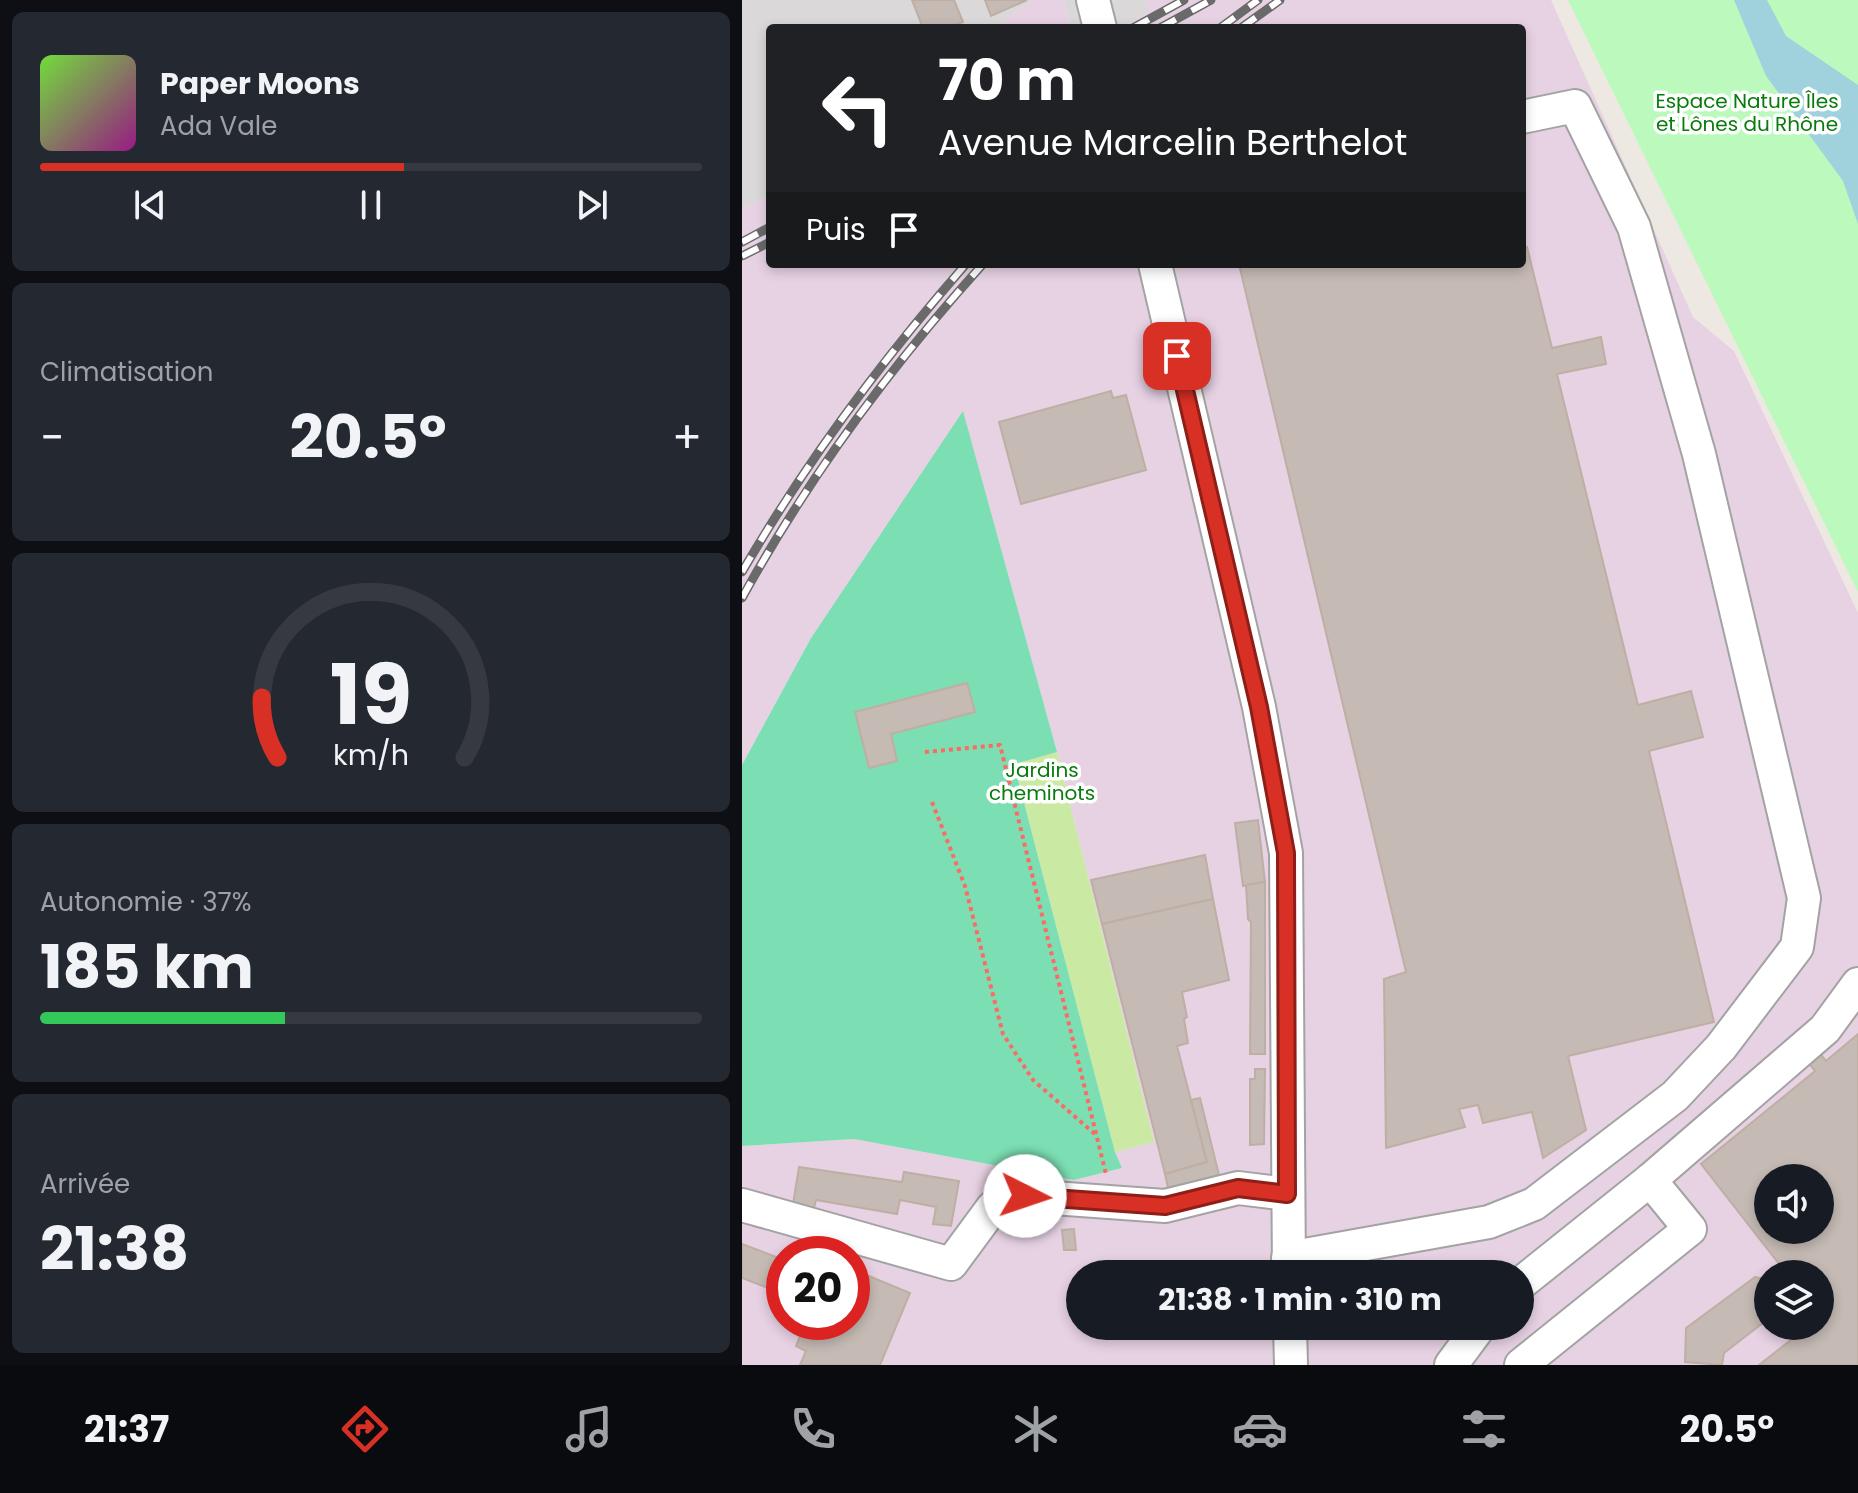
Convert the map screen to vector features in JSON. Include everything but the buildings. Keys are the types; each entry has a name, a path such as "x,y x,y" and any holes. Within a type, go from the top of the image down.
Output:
{"street":[{"path":"1093,0 1099,24"},
{"path":"1315,1260 1489,1222 1534,1204 1675,1096 1721,1047 1797,947 1804,898 1699,454 1634,227 1575,106 1526,116"},
{"path":"1156,268 1259,707 1286,853 1288,1260"},
{"path":"1534,1273 1650,1180 1825,1029 1858,984"},
{"path":"1521,1365 1690,1229 1650,1180"},
{"path":"742,1205 951,1264 993,1207 1025,1196 1165,1206 1238,1188 1287,1194"},
{"path":"1290,1340 1291,1365"},
{"path":"1451,1365 1470,1340"}],"path":[{"path":"925,752 1000,745 1114,1203"},
{"path":"932,802 965,886 1003,1034 1033,1080 1097,1136"}],"shaded area":[{"path":"742,0 1032,0 999,24 766,24 766,198 742,209"},
{"path":"1032,0 1064,0 1070,24 999,24"},
{"path":"1064,0 1145,0 1149,12 1127,24 1070,24"},
{"path":"1145,0 1551,0 1693,317 1734,351 1858,613 1858,1365 742,1365 742,1146 854,1139 1074,1180 1122,1168 1115,1152 1154,1142 1057,752 963,412 811,638 742,765 742,209 766,198 766,268 1526,268 1526,24 1127,24 1148,12"}],"green space":[{"name":"Espace Nature Îles et Lônes du Rhône","path":"1568,0 1858,0 1858,592"},
{"path":"963,411 1057,752 1014,764 1115,1152 1122,1168 1074,1180 854,1139 742,1146 742,765 811,638"},
{"name":"Jardins cheminots","path":"1057,752 1154,1142 1115,1152 1014,763"}],"water":[{"path":"1734,0 1767,0 1786,36 1858,85 1858,224 1843,181 1766,76"}],"railway":[{"path":"1140,24 1184,0"},
{"path":"1167,24 1211,0"},
{"path":"1225,24 1258,0"},
{"path":"1247,24 1280,0"},
{"path":"742,242 766,229"},
{"path":"742,256 766,244"},
{"path":"742,572 792,491 846,413 963,268"},
{"path":"742,598 823,466 853,424 916,342 980,268"}],"route":[{"path":"1025,1196 1165,1206 1238,1188 1287,1194 1286,853 1259,707 1177,356"}]}
